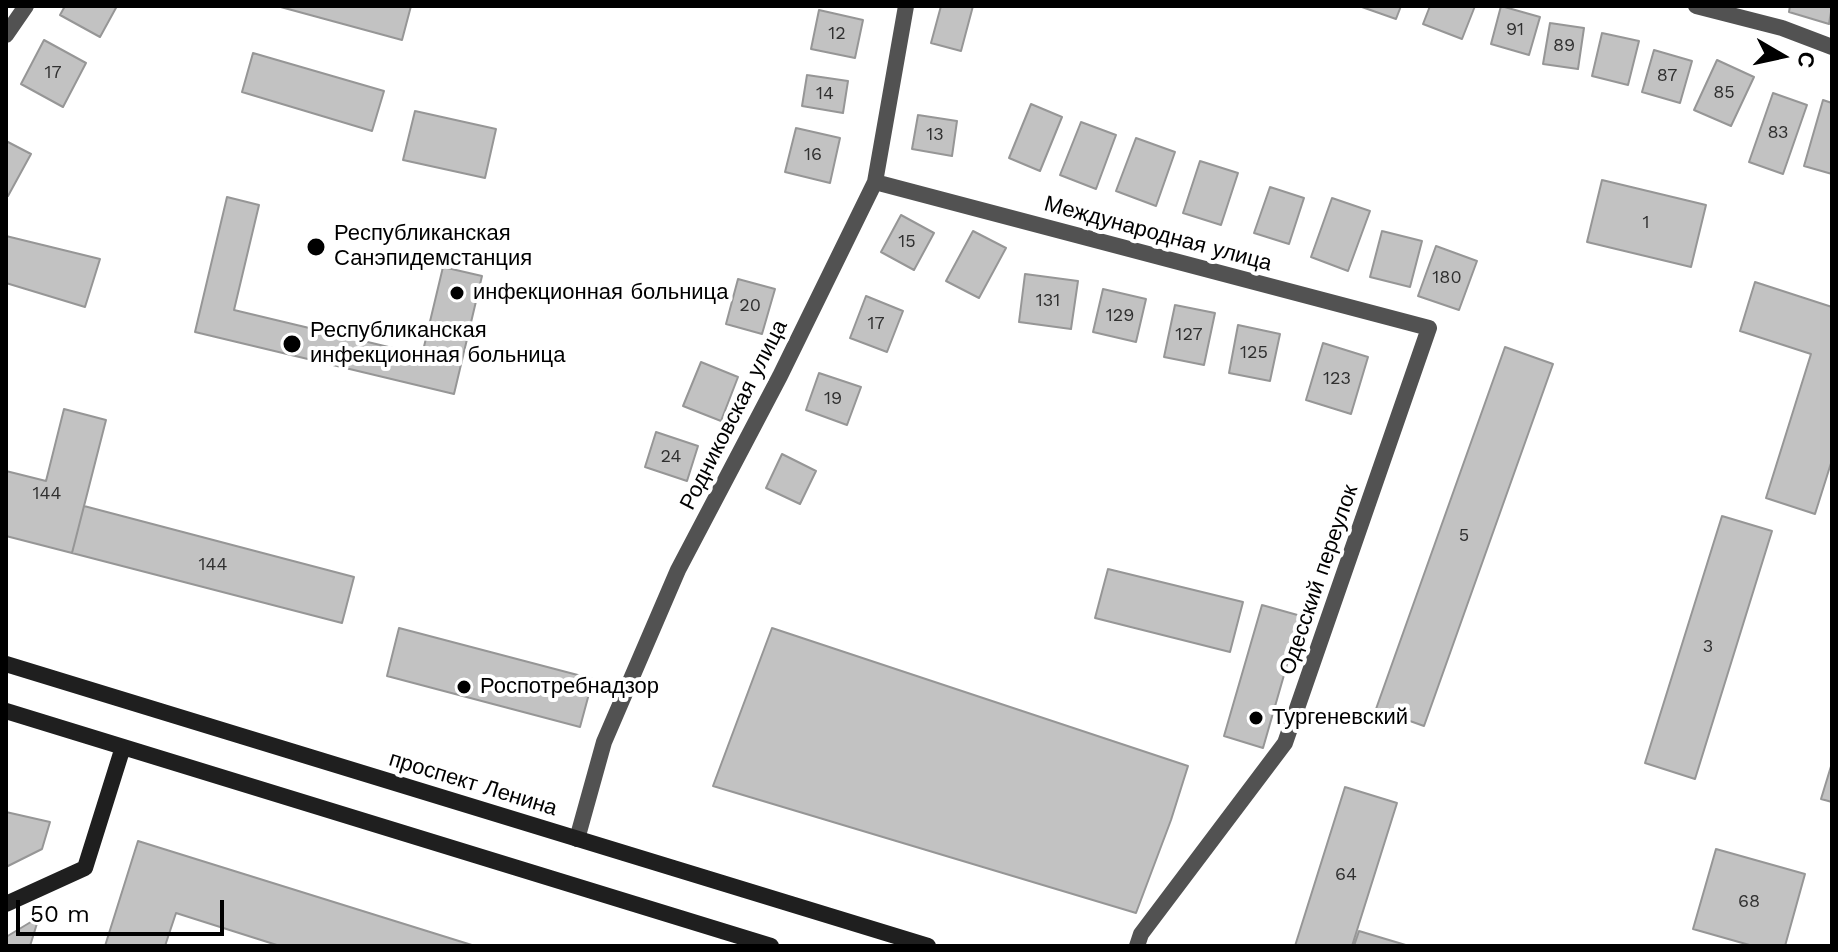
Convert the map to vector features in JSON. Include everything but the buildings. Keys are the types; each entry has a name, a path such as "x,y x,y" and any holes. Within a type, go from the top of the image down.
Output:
{"main road":[{"name":"проспект Ленина","path":"6,664 928,946"},
{"path":"6,711 771,946"},
{"path":"6,904 85,868 123,747"}],"street":[{"path":"6,35 26,6"},
{"name":"Родниковская улица","path":"577,839 604,742 678,570 780,376 875,182 906,6"},
{"path":"1696,6 1782,28 1832,47"},
{"name":"Международная улица","path":"875,182 1429,328"},
{"name":"Одесский переулок","path":"1137,946 1141,934 1285,743 1429,328"}],"place":[{"name":"Республиканская Санэпидемстанция","path":"316,247"},
{"name":"инфекционная больница","path":"457,293"},
{"name":"Республиканская инфекционная больница","path":"292,344"},
{"name":"Роспотребнадзор","path":"464,687"},
{"name":"Тургеневский","path":"1256,718"}]}
